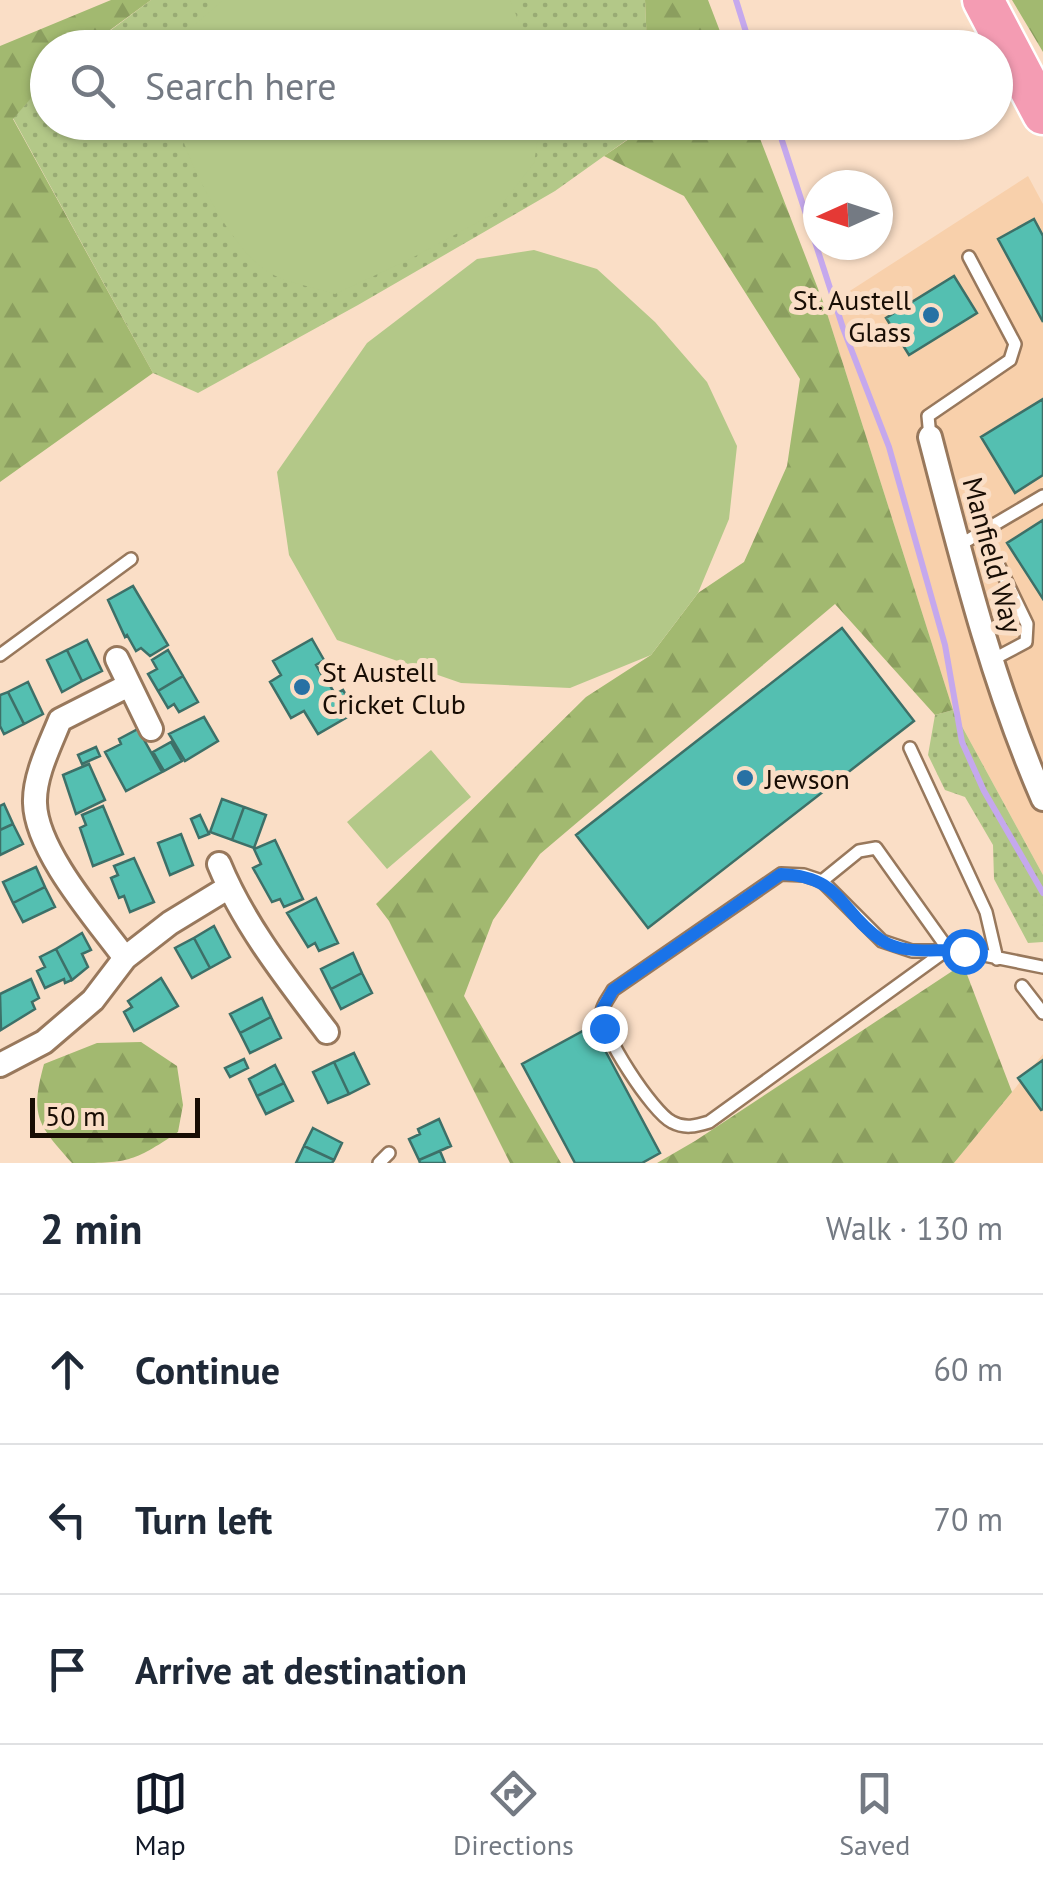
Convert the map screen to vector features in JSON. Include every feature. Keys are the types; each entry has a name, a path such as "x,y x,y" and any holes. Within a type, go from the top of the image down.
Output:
{"highway":[{"path":"983,0 999,30"},
{"path":"1013,56 1042,111"}],"street":[{"name":"Manfield Way","path":"930,437 990,661 1043,799"},
{"path":"117,658 151,729"},
{"path":"124,958 51,857 35,804 46,754 60,720 129,685"},
{"path":"219,864 229,888 282,973 327,1032"},
{"path":"0,1065 44,1042 93,1000 124,958 170,923 229,888"}],"lane":[{"path":"930,437 928,416 1010,360 1015,344 969,257"},
{"path":"958,546 1043,496"},
{"path":"0,655 131,559"},
{"path":"990,661 1026,642 1027,624 998,564"},
{"path":"910,748 986,912 997,959"},
{"path":"822,881 858,850 876,848 948,950"},
{"path":"948,950 709,1122 692,1128 674,1124 658,1112 604,1028 602,1009 613,990 781,874 822,881 882,941 912,951 948,950 1043,967"},
{"path":"1022,986 1043,1012"}],"shaded area":[{"path":"1028,176 1043,204 1043,875 953,710 825,307"},
{"path":"1043,1054 1043,1163 954,1163 1012,1092"}],"green space":[{"path":"111,0 151,0 110,30 39,30"},
{"path":"151,0 645,0 646,30 111,30"},
{"path":"223,0 510,0 522,30 189,30"},
{"path":"645,0 708,0 719,30 646,30"},
{"path":"1012,0 1043,0 1043,52"},
{"path":"30,34 30,100 13,119 153,373 0,482 0,46"},
{"path":"30,99 30,140 627,140 555,191 198,393 153,373 13,118"},
{"path":"183,140 537,140 534,163 495,213 335,294 283,279 254,261 226,226"},
{"path":"627,140 761,140 803,250 803,260 807,260 825,307 953,710 935,715 835,604 540,854 493,920 464,996 561,1163 510,1163 389,921 376,904 586,697 651,655 698,593 744,562 787,466 800,379 684,196 604,156"},
{"path":"534,250 597,269 655,322 707,382 737,446 729,519 698,593 651,655 570,688 461,683 337,640 289,555 277,472 367,343 477,259"},
{"path":"953,710 1043,875 1043,942 1028,943 994,879 993,845 965,797 945,790 928,755 935,715"},
{"path":"431,750 471,797 387,869 347,822"},
{"path":"963,964 1012,1092 954,1163 657,1163 695,1141"},
{"path":"141,1042 177,1066 183,1105 178,1132 128,1159 72,1163 44,1128 37,1108 44,1064 97,1043"}],"building":[{"path":"1034,219 1043,236 1043,322 998,239"},
{"name":"St. Austell Glass","path":"954,276 977,313 909,355 886,318"},
{"path":"1043,399 1043,475 1015,493 981,437"},
{"path":"1043,520 1043,599 1007,543"},
{"path":"133,586 168,645 150,656 141,648 136,651 125,637 108,600"},
{"name":"Jewson","path":"842,628 914,721 648,928 576,835"},
{"name":"St Austell Cricket Club","path":"312,639 324,660 316,665 323,677 330,673 334,681 329,684 335,694 343,690 356,712 318,734 304,711 291,718 270,682 281,675 273,661"},
{"path":"87,640 102,671 82,681 67,650"},
{"path":"67,650 82,681 62,692 47,660"},
{"path":"168,650 183,676 158,691 148,674 157,669 152,660"},
{"path":"183,676 198,702 179,712 174,704 168,708 158,691"},
{"path":"28,682 43,714 24,724 8,692"},
{"path":"8,692 24,724 4,734 0,726 0,695"},
{"path":"204,717 218,741 185,761 169,734"},
{"path":"138,729 162,772 126,791 105,752"},
{"path":"171,742 182,761 164,771 153,752"},
{"path":"96,747 100,756 82,764 78,755"},
{"path":"89,764 105,800 76,814 63,775"},
{"path":"222,799 244,807 232,840 210,832"},
{"path":"4,804 13,824 0,830 0,806"},
{"path":"103,806 123,854 93,866 80,828 86,825 82,815"},
{"path":"244,807 266,815 254,848 232,840"},
{"path":"200,815 209,834 199,838 191,819"},
{"path":"13,824 23,844 0,855 0,830"},
{"path":"181,834 193,865 170,875 158,843"},
{"path":"275,840 303,899 284,907 280,899 272,902 253,868 261,864 254,849"},
{"path":"134,858 154,902 130,912 111,878 118,875 114,866"},
{"path":"36,867 45,887 13,903 3,882"},
{"path":"45,887 55,907 23,922 13,903"},
{"path":"316,898 338,943 319,951 315,943 308,947 287,913"},
{"path":"214,926 230,957 210,968 194,938"},
{"path":"82,933 91,950 82,954 88,967 72,980 56,949"},
{"path":"194,938 210,968 192,978 175,948"},
{"path":"56,949 72,980 65,983 64,979 45,988 37,971 45,967 40,957"},
{"path":"353,953 362,973 331,989 321,969"},
{"path":"362,973 372,993 341,1009 331,989"},
{"path":"161,978 178,1006 134,1031 124,1012 132,1007 128,1001"},
{"path":"31,979 39,998 32,1002 35,1009 1,1030 0,994"},
{"path":"262,998 271,1017 240,1033 230,1014"},
{"path":"271,1017 281,1038 250,1053 240,1033"},
{"path":"592,1026 660,1153 642,1163 575,1163 522,1064"},
{"path":"354,1053 369,1084 349,1094 334,1062"},
{"path":"244,1059 248,1068 230,1077 225,1068"},
{"path":"1043,1060 1043,1109 1041,1110 1018,1078"},
{"path":"334,1062 349,1094 328,1103 313,1072"},
{"path":"275,1065 284,1083 257,1096 249,1079"},
{"path":"284,1083 293,1101 266,1114 257,1096"},
{"path":"439,1119 451,1146 419,1160 409,1139 420,1134 418,1129"},
{"path":"313,1128 342,1143 334,1160 304,1146"},
{"path":"304,1146 334,1160 296,1163"},
{"path":"440,1151 445,1163 420,1163 419,1160"}],"waterway":[{"path":"736,0 745,30"},
{"path":"782,140 843,328 889,447 945,645 962,742 984,791 1043,893"}],"place":[{"name":"St. Austell Glass","path":"931,315"},
{"name":"St Austell Cricket Club","path":"302,687"},
{"name":"Jewson","path":"745,778"}],"route":[{"path":"604,1028 602,1009 613,990 781,874 822,881 882,941 912,951 964,951"}]}
